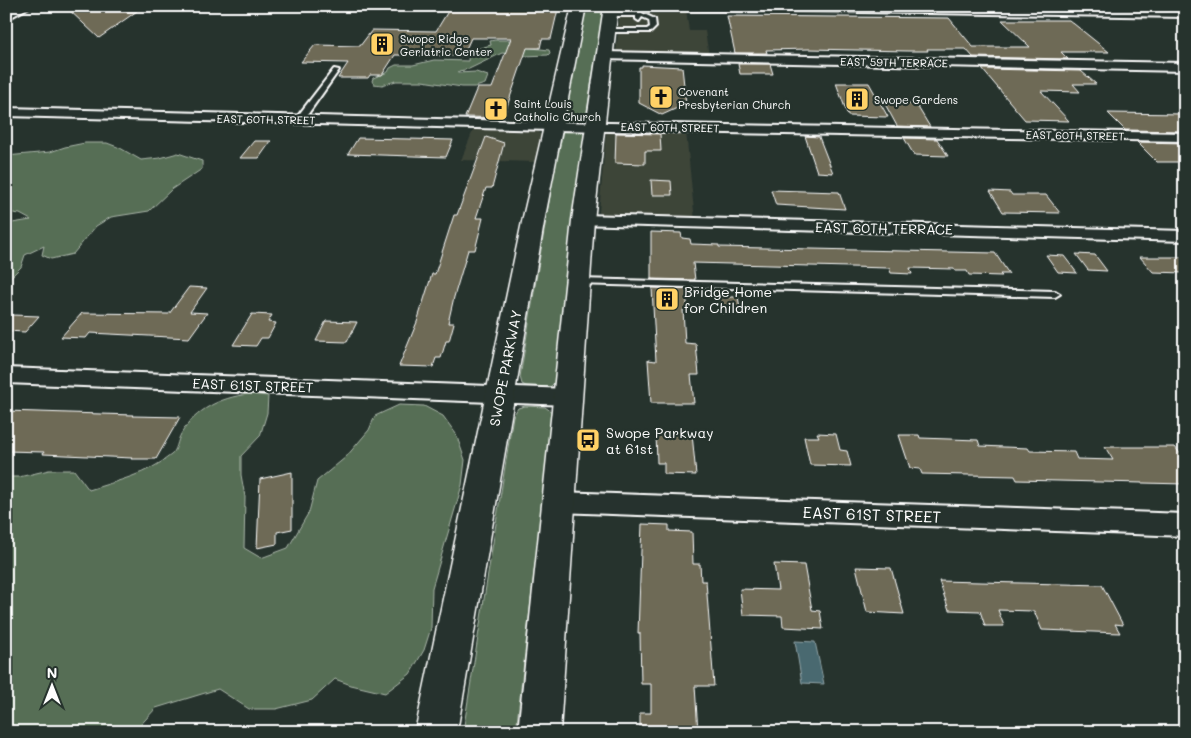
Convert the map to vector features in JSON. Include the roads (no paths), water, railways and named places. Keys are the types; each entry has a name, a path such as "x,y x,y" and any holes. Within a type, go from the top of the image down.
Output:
{"main road":[{"name":"SWOPE PARKWAY","path":"436,732 552,126 579,6"},
{"path":"539,732 583,220 594,125 614,25"}],"street":[{"path":"6,17 26,6"},
{"path":"656,6 1185,14"},
{"path":"1161,6 1170,16 1185,27"},
{"name":"EAST 59TH TERRACE","path":"614,25 1185,67"},
{"name":"EAST 60TH STREET","path":"6,112 552,126 594,125 1185,137"},
{"name":"EAST 60TH TERRACE","path":"583,220 1185,236"},
{"name":"EAST 61ST STREET","path":"6,375 568,398"},
{"name":"EAST 61ST STREET","path":"559,502 1185,525"}],"lane":[{"path":"639,6 640,22"},
{"path":"614,25 640,22"},
{"path":"614,25 640,22"},
{"path":"300,119 336,70"},
{"path":"578,282 1055,294"}],"water":[{"path":"795,641 815,642 824,684 802,683"}],"place":[{"name":"Swope Ridge Geriatric Center","path":"382,44"},
{"name":"Covenant Presbyterian Church","path":"661,97"},
{"name":"Swope Gardens","path":"857,99"},
{"name":"Saint Louis Catholic Church","path":"496,109"},
{"name":"Bridge Home for Children","path":"667,299"},
{"name":"Swope Parkway at 61st","path":"588,440"}]}
